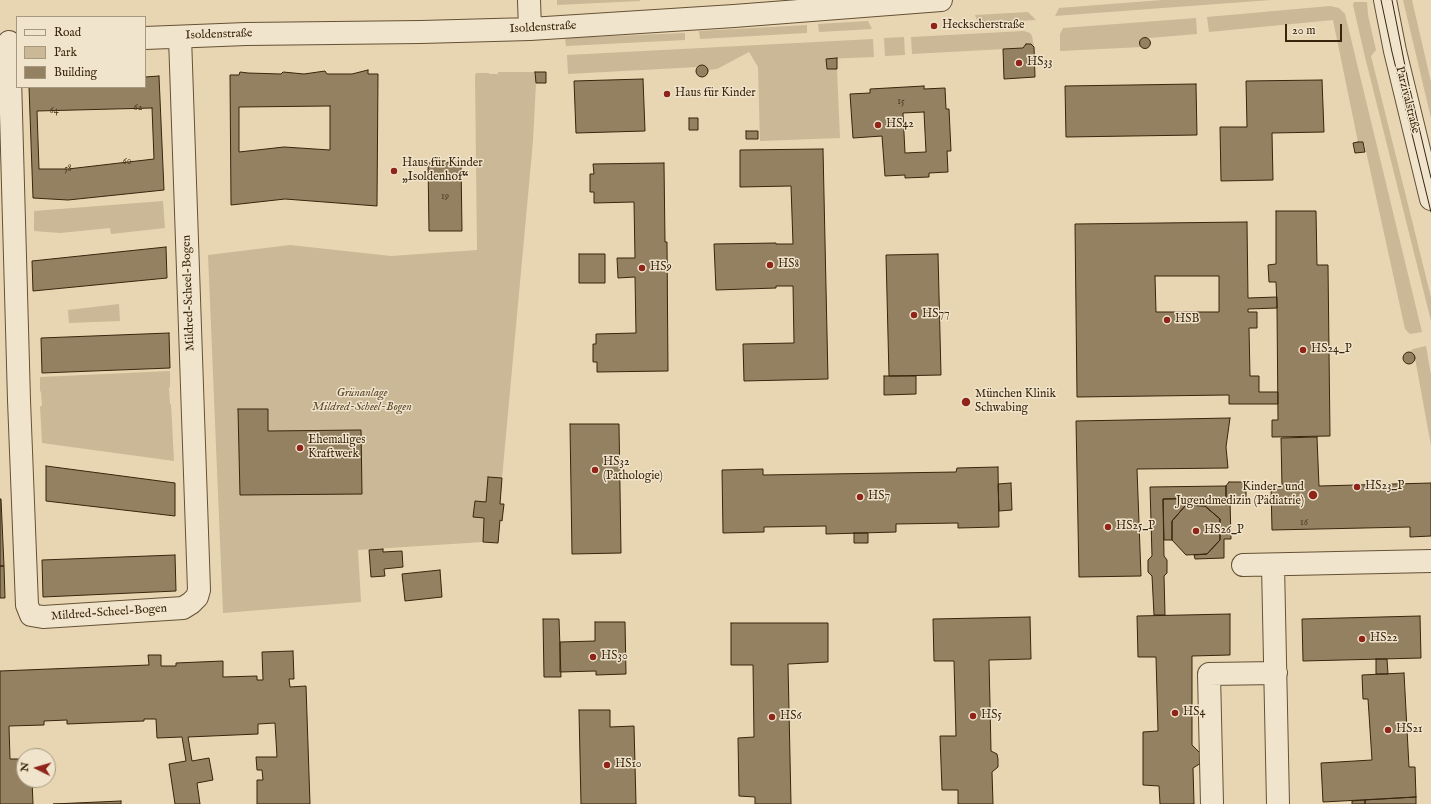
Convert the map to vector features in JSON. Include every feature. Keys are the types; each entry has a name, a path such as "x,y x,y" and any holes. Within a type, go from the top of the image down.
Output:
{"street":[{"path":"529,0 530,29"},
{"name":"Isoldenstraße","path":"146,38 246,34 530,29 734,8 930,0"},
{"name":"Parzivalstraße","path":"1386,0 1395,51 1431,199"},
{"name":"Mildred-Scheel-Bogen","path":"9,42 18,392 26,605 31,615 43,617 183,608 192,603 197,597 199,590 180,37"},
{"path":"1243,565 1431,561"},
{"path":"1273,565 1278,804"},
{"path":"1212,804 1209,674 1276,673"}],"green space":[{"path":"557,0 640,0 640,1 557,5"},
{"path":"1162,0 1271,0 1055,16 1059,8"},
{"path":"1403,0 1412,0 1431,82 1431,118"},
{"path":"1354,2 1367,2 1368,15 1376,50 1371,56 1431,297 1431,321 1365,57 1353,5"},
{"path":"1330,6 1339,8 1345,14 1422,332 1410,334 1405,329 1364,142 1358,142 1333,20 1209,32 1207,17"},
{"path":"1028,12 1036,20 978,23 975,15"},
{"path":"1196,18 1197,34 1149,38 1144,37 1141,39 1140,44 1142,47 1060,51 1060,34 1063,28"},
{"path":"868,21 872,29 819,32 818,24"},
{"path":"807,25 807,33 700,39 699,31"},
{"path":"1024,31 1030,33 1032,36 1034,47 1031,44 1023,48 912,54 911,37"},
{"path":"685,33 685,40 566,46 565,38"},
{"path":"904,37 905,55 885,56 884,38"},
{"path":"873,39 874,57 826,59 827,69 837,69 840,138 760,141 758,67 749,52 717,69 708,70 707,67 703,65 697,67 568,74 567,55"},
{"name":"Grünanlage Mildred-Scheel-Bogen","path":"498,72 535,72 536,83 533,141 502,478 488,477 486,502 475,502 473,517 484,518 483,542 358,550 361,602 223,613 208,255 290,245 391,256 477,250 475,75 476,73 498,74"},
{"path":"163,201 165,228 111,234 110,228 60,233 34,231 34,211"},
{"path":"119,304 120,321 69,323 68,310"},
{"path":"1426,346 1431,375 1431,446 1415,358 1410,352 1413,349"},
{"path":"170,371 169,388 174,461 42,443 40,377"}],"building":[{"path":"1143,38 1147,38 1149,39 1149,47 1143,48 1140,45 1140,41"},
{"name":"HS33","path":"1026,44 1031,44 1034,47 1035,77 1004,79 1003,49 1023,48"},
{"path":"837,58 837,69 827,69 826,59"},
{"path":"700,65 704,65 708,71 704,77 700,77 696,73 696,69"},
{"path":"368,70 368,74 378,74 377,206 285,199 231,205 230,75 239,75 240,72 281,74 283,72 304,74 325,71 327,74 352,74","holes":["330,106 330,150 284,147 239,152 239,107"]},
{"path":"535,72 546,72 546,83 536,83"},
{"path":"159,76 164,190 68,200 33,198 29,88 146,88 146,77","holes":["152,108 154,159 68,169 39,169 37,111"]},
{"path":"643,79 645,131 576,133 574,81"},
{"path":"1322,80 1324,132 1272,133 1273,180 1221,181 1220,127 1247,127 1246,81"},
{"path":"1196,84 1197,135 1066,137 1065,86"},
{"name":"HS42","path":"924,86 924,89 945,88 946,109 949,109 951,151 947,151 948,172 929,173 929,177 905,178 905,175 885,176 882,136 853,138 850,94 870,93 870,89","holes":["924,112 926,152 905,153 903,113"]},
{"path":"689,118 698,118 698,130 689,130"},
{"path":"746,131 758,131 758,139 746,139"},
{"path":"1363,142 1365,152 1355,153 1353,143"},
{"name":"HS8","path":"823,149 828,379 744,381 743,344 794,343 793,286 716,290 714,244 793,244 791,186 740,187 740,150"},
{"path":"461,162 462,231 429,231 428,163"},
{"name":"HS9","path":"664,163 665,242 667,242 668,371 597,372 597,362 593,362 593,344 596,344 596,334 636,333 635,277 618,278 617,258 635,258 634,202 594,203 594,192 590,192 590,174 594,174 593,164"},
{"name":"HS24_P","path":"1276,211 1316,211 1317,265 1328,265 1330,436 1272,437 1272,420 1278,420 1277,308 1276,282 1269,282 1268,265 1276,264"},
{"name":"HSB","path":"1247,222 1248,298 1277,297 1277,308 1248,309 1248,312 1257,312 1257,328 1249,328 1250,376 1259,376 1259,392 1278,392 1278,404 1229,404 1229,395 1077,397 1075,224","holes":["1155,276 1219,276 1219,312 1156,312"]},
{"path":"166,247 167,278 33,291 32,261"},
{"path":"579,254 605,254 605,283 579,283"},
{"name":"HS77","path":"938,254 941,375 889,376 886,255"},
{"path":"169,333 170,368 42,373 41,338"},
{"path":"1409,352 1413,354 1415,358 1413,362 1409,364 1405,362 1403,358 1405,354"},
{"path":"884,376 916,376 916,394 884,395"},
{"name":"Ehemaliges Kraftwerk","path":"238,409 268,409 268,431 361,430 362,494 240,495"},
{"name":"HS25_P","path":"1230,418 1226,447 1228,468 1137,469 1141,576 1079,577 1076,421"},
{"name":"HS32 (Pathologie)","path":"570,424 619,424 621,553 572,554"},
{"name":"HS23_P","path":"1317,437 1319,486 1431,483 1431,536 1410,537 1410,527 1272,530 1271,487 1282,487 1281,438"},
{"path":"46,466 175,483 175,516 46,501"},
{"name":"HS7","path":"998,467 999,527 958,528 958,523 896,524 896,532 826,534 826,526 764,527 764,532 723,533 722,470 763,469 763,475 956,472 957,468"},
{"path":"488,477 502,478 500,504 504,504 502,521 500,520 498,543 483,542 484,518 473,517 475,501 486,502"},
{"path":"1229,482 1243,482 1246,486 1246,498 1243,501 1230,501 1226,498 1226,486"},
{"path":"1011,483 1012,510 999,511 998,484"},
{"path":"1226,486 1226,498 1163,499 1164,556 1167,560 1167,573 1164,576 1165,615 1154,615 1152,576 1148,572 1148,560 1152,556 1150,487"},
{"path":"1226,498 1230,501 1231,539 1224,539 1224,558 1195,559 1194,555 1207,554 1220,540 1220,519 1205,506 1186,505 1172,521 1172,540 1164,540 1163,499"},
{"path":"1,499 4,566 0,566"},
{"name":"HS26_P","path":"1186,505 1205,506 1220,519 1220,540 1207,554 1186,555 1172,540 1172,521"},
{"path":"854,533 868,533 868,543 854,543"},
{"path":"383,549 383,552 402,551 403,567 384,569 385,576 371,577 369,550"},
{"path":"175,555 176,591 43,597 42,560"},
{"path":"0,566 4,566 5,598 0,598"},
{"path":"440,570 442,597 405,601 402,574"},
{"name":"HS4","path":"1230,614 1230,655 1192,656 1192,745 1200,753 1201,763 1193,768 1194,804 1160,804 1159,786 1143,785 1143,732 1158,731 1156,657 1138,657 1137,616"},
{"name":"HS22","path":"1420,616 1421,658 1303,661 1302,619"},
{"name":"HS5","path":"1030,617 1031,659 989,660 991,751 997,754 998,759 998,767 992,772 993,804 958,804 958,790 942,790 940,736 956,736 954,661 934,661 933,619"},
{"path":"543,619 559,619 561,677 544,677"},
{"name":"HS30","path":"595,622 625,622 626,674 596,675 596,671 560,672 560,642 595,641"},
{"name":"HS6","path":"731,623 828,623 828,662 788,664 791,804 755,804 755,797 739,796 738,738 754,737 753,665 731,665"},
{"path":"293,651 294,679 289,679 290,687 306,686 310,804 257,804 257,780 263,780 262,770 257,770 256,757 277,757 275,723 258,724 258,734 188,737 192,761 209,758 213,780 197,783 200,804 175,804 169,764 186,761 182,737 157,738 156,719 144,719 144,721 67,724 67,720 44,721 44,725 9,726 10,759 16,759 16,788 32,788 33,804 0,804 0,671 149,665 148,655 161,655 161,666 176,666 176,663 223,661 223,677 257,676 257,680 263,680 262,652"},
{"path":"1376,659 1387,659 1388,674 1376,674"},
{"name":"HS21","path":"1404,673 1409,767 1415,767 1416,797 1323,802 1321,763 1372,760 1368,699 1363,699 1362,675"},
{"name":"HS10","path":"579,710 610,710 610,727 634,726 636,804 581,804"},
{"path":"1416,797 1416,804 1365,804 1365,800"},
{"path":"1365,800 1365,804 1352,804 1352,801"},
{"path":"121,801 121,804 53,804"}],"tram line":[{"path":"1381,0 1392,52 1431,212"},
{"path":"1392,0 1408,81 1431,178"}],"place":[{"name":"Heckscherstraße","path":"934,26"},
{"name":"HS33","path":"1019,63"},
{"name":"Haus für Kinder","path":"667,94"},
{"name":"HS42","path":"878,125"},
{"name":"Haus für Kinder „Isoldenhof“","path":"394,171"},
{"name":"HS8","path":"770,265"},
{"name":"HS9","path":"642,268"},
{"name":"HS77","path":"914,315"},
{"name":"HSB","path":"1167,320"},
{"name":"HS24_P","path":"1303,350"},
{"name":"München Klinik Schwabing","path":"966,402"},
{"name":"Ehemaliges Kraftwerk","path":"300,448"},
{"name":"HS32 (Pathologie)","path":"595,470"},
{"name":"HS23_P","path":"1357,487"},
{"name":"Kinder- und Jugendmedizin (Pädiatrie)","path":"1313,495"},
{"name":"HS7","path":"860,497"},
{"name":"HS25_P","path":"1108,527"},
{"name":"HS26_P","path":"1196,531"},
{"name":"HS22","path":"1362,639"},
{"name":"HS30","path":"593,657"},
{"name":"HS4","path":"1175,713"},
{"name":"HS5","path":"973,716"},
{"name":"HS6","path":"772,717"},
{"name":"HS21","path":"1388,730"},
{"name":"HS10","path":"607,765"}]}
